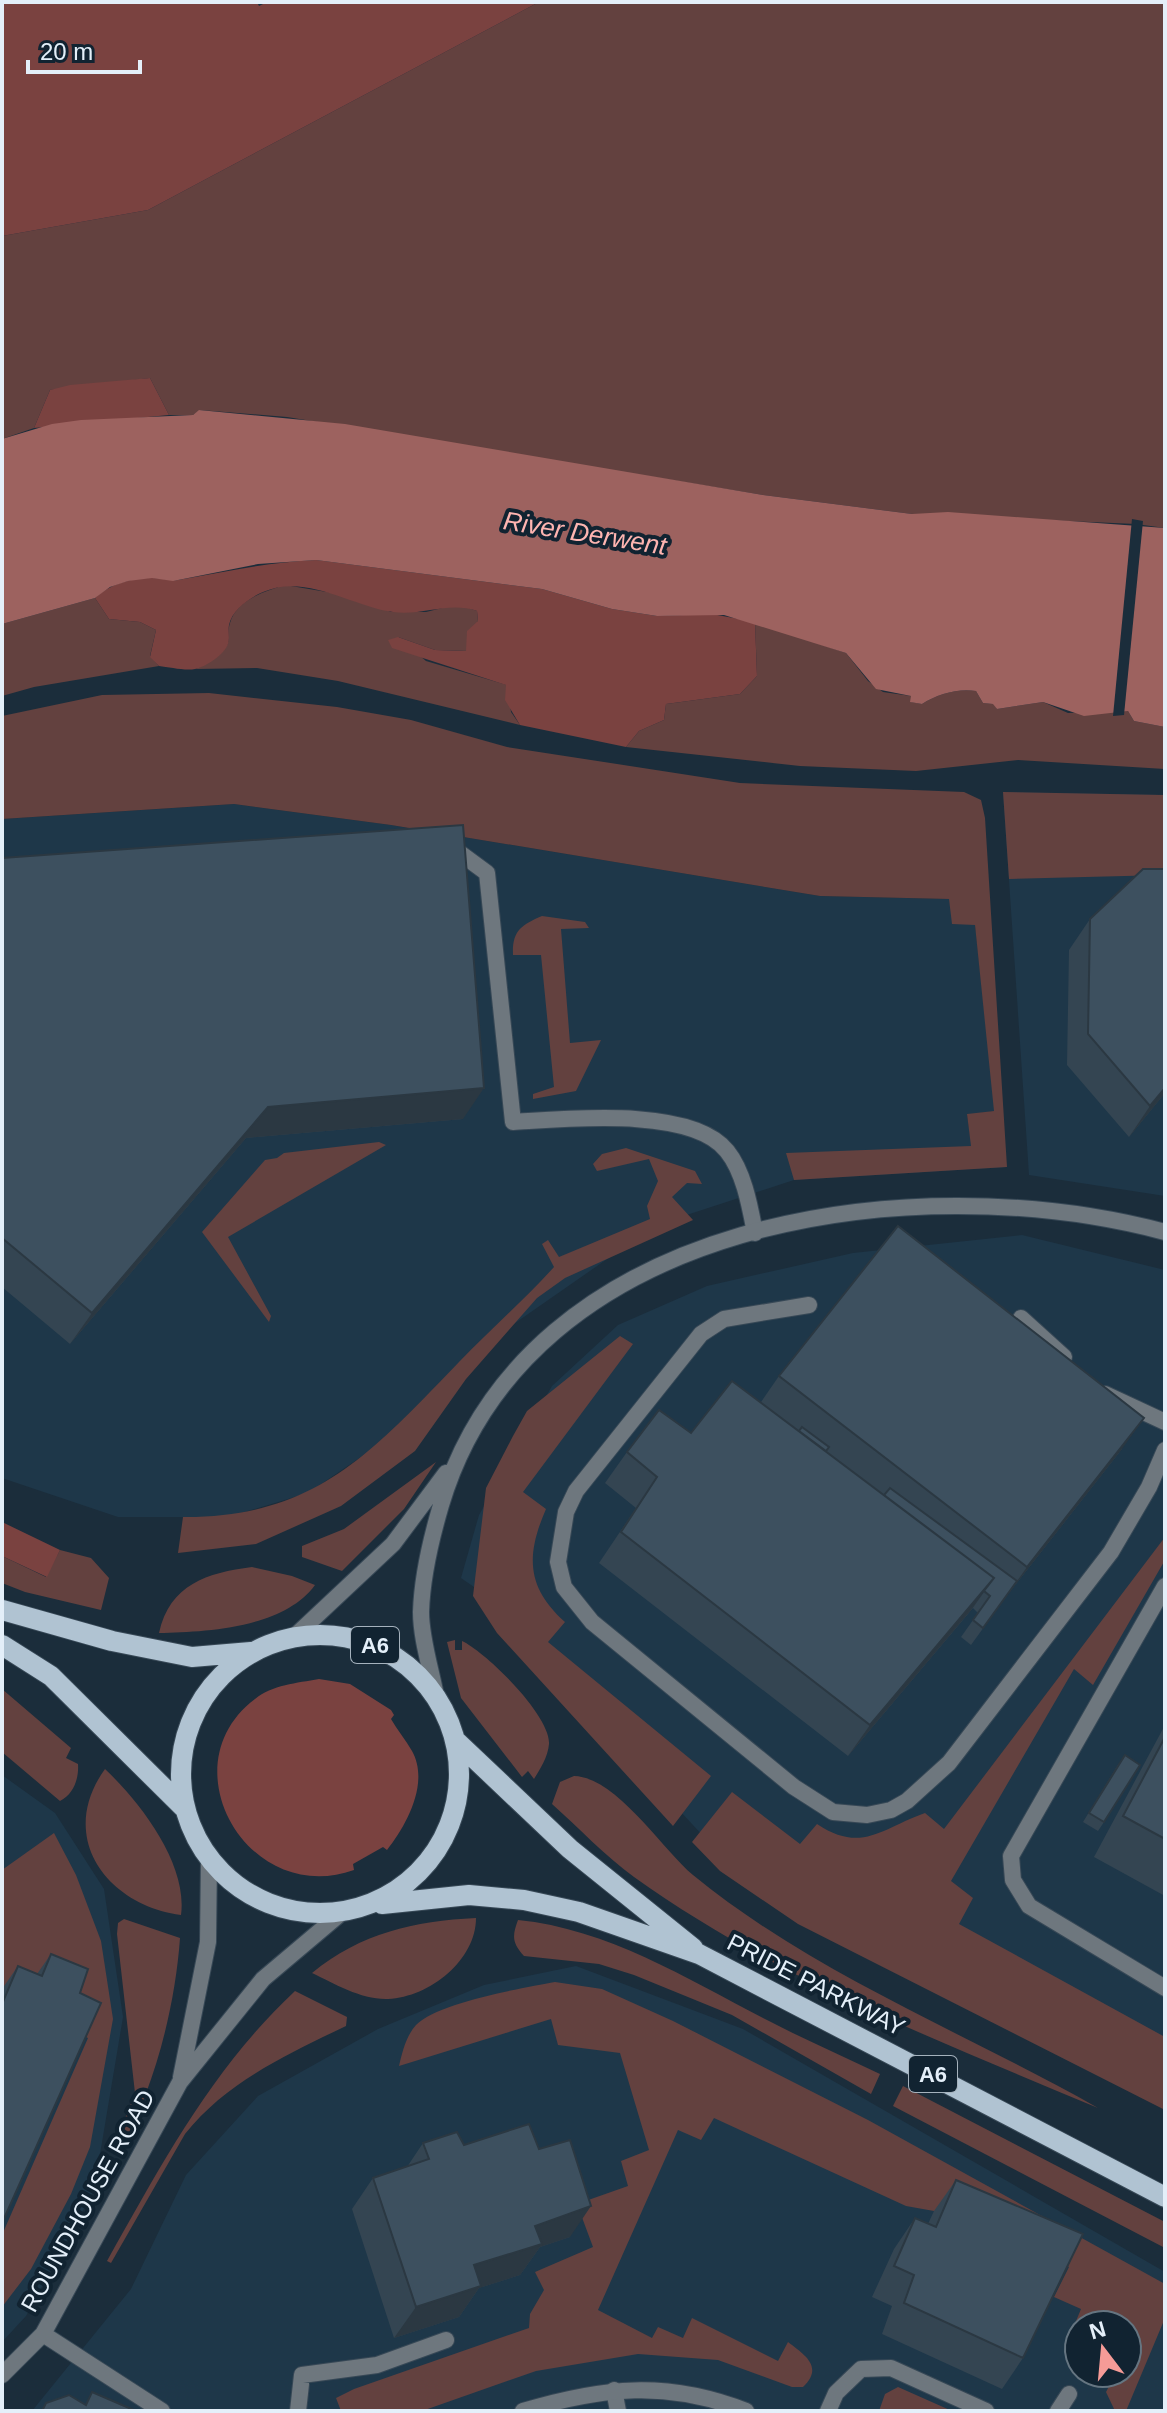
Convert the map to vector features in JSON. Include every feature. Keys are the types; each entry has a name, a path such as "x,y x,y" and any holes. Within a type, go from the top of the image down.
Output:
{"main road":[{"name":"A6","path":"2,1610 112,1641 192,1657 251,1652 296,1635 325,1633 373,1644 413,1670 436,1696 455,1740 458,1785 444,1839 412,1880 369,1905 340,1914 289,1912 263,1902 222,1872 191,1827 185,1809 181,1761 193,1714 213,1683 251,1652"},
{"name":"A6","path":"2,1645 51,1676 185,1809"},
{"name":"PRIDE PARKWAY","path":"455,1740 570,1849 699,1954"},
{"name":"PRIDE PARKWAY","path":"369,1905 434,1896 524,1900 579,1912 699,1954 1165,2197"}],"street":[{"path":"436,846 451,845 487,873 513,1122 629,1117 702,1134 727,1150 738,1174 755,1233"},
{"path":"296,1635 393,1544 453,1463 495,1393 526,1355 557,1327 636,1277 755,1233 864,1211 966,1205 1061,1212 1165,1232"},
{"path":"809,1305 724,1319 701,1334 576,1491 566,1512 558,1562 564,1587 592,1622 794,1787 833,1812 867,1815 891,1810 935,1780 1111,1552 1149,1487 1165,1450"},
{"path":"1021,1318 1102,1393 1165,1422"},
{"path":"436,1696 421,1614 431,1537 453,1463"},
{"path":"1165,1586 1011,1856 1013,1880 1029,1906 1165,1988"},
{"name":"ROUNDHOUSE ROAD","path":"180,2082 208,1942 209,1856"},
{"name":"ROUNDHOUSE ROAD","path":"2,2375 43,2334 180,2082 263,1979 340,1914"},
{"path":"43,2334 162,2411"},
{"path":"298,2411 302,2375 377,2365 446,2340"},
{"path":"828,2411 836,2393 861,2369 891,2368 986,2411"},
{"path":"523,2411 614,2390 654,2388 707,2396 746,2411"},
{"path":"614,2390 618,2411"},
{"path":"1058,2411 1069,2394"}],"shaded area":[{"path":"2,2 257,2 259,6 267,2 539,2 148,210 2,236"},
{"path":"539,2 1165,2 1165,528 912,514 763,495 287,417 200,410 193,415 169,415 150,378 50,390 34,428 2,439 2,236 148,210"},
{"path":"150,378 169,415 34,428 50,390 70,385"},
{"path":"316,560 542,589 612,609 657,616 712,614 755,622 757,676 740,694 666,704 664,720 639,731 626,747 520,725 505,700 506,685 392,648 388,640 398,637 435,650 466,651 467,631 478,621 477,611 467,608 393,612 312,588 279,587 263,592 237,610 229,625 226,648 209,663 187,670 159,666 150,657 156,630 140,622 109,619 95,598 114,585 137,579 178,580 263,565"},
{"path":"285,585 345,595 391,612 426,612 458,604 477,611 478,621 467,651 435,650 398,637 426,661 507,685 511,712 520,725 338,681 257,668 196,669 226,647 230,623 238,608 252,598"},
{"path":"95,598 109,619 140,622 156,630 150,656 159,666 34,687 2,696 2,624"},
{"path":"755,622 846,653 868,681 883,692 911,696 911,702 922,704 934,697 969,690 976,691 983,703 994,704 997,709 1043,702 1068,713 1128,711 1134,721 1165,727 1165,769 1018,760 916,771 800,766 626,747 639,731 664,720 666,704 740,694 757,676"},
{"path":"209,693 337,707 411,720 507,747 740,783 964,792 981,800 985,818 1007,1167 794,1180 786,1153 971,1146 967,1114 994,1111 975,925 952,924 949,899 820,896 391,825 234,804 2,819 2,716 102,695"},
{"path":"1003,792 1165,795 1165,1196 1029,1175"},
{"path":"1003,792 1165,795 1165,875 1009,879"},
{"path":"234,804 391,825 820,896 950,899 975,924 995,1111 967,1115 972,1146 1007,1167 794,1180 656,1225 462,1360 380,1444 308,1493 228,1517 118,1517 2,1478 2,819"},
{"path":"542,916 585,922 589,928 561,929 570,1043 601,1040 576,1091 533,1099 533,1094 554,1087 541,955 513,955 513,947 519,930"},
{"path":"379,1142 386,1145 228,1237 271,1316 269,1322 202,1232 265,1160 284,1153"},
{"path":"626,1148 695,1171 702,1184 687,1183 672,1197 693,1220 565,1278 537,1298 466,1379 415,1451 341,1506 256,1544 178,1553 183,1517 230,1514 270,1506 306,1492 339,1473 369,1450 554,1267 542,1244 548,1240 559,1257 650,1219 647,1206 658,1181 649,1159 597,1171 593,1164 602,1154"},
{"path":"1022,1235 1165,1270 1165,2088 734,1869 581,1705 500,1605 461,1578 479,1515 552,1386 618,1325 707,1286 853,1253"},
{"path":"620,1336 633,1344 523,1492 546,1509 535,1541 533,1570 543,1596 565,1622 548,1642 711,1776 673,1826 497,1633 473,1596 486,1488 527,1411"},
{"path":"436,1462 404,1509 342,1571 302,1557 302,1546 344,1529"},
{"path":"2,1522 60,1550 47,1577 2,1556"},
{"path":"1165,1537 1165,1560 1093,1685 1074,1669 951,1881 973,1898 959,1924 1165,2037 1165,2110 798,1924 720,1871 692,1842 732,1792 800,1844 817,1824 833,1833 860,1838 925,1813 944,1829"},
{"path":"60,1550 91,1558 109,1578 101,1610 25,1592 2,1583 2,1556 46,1577"},
{"path":"252,1567 315,1585 301,1599 264,1619 221,1629 159,1633 164,1616 181,1592 220,1573"},
{"path":"455,1640 455,1650 462,1650 462,1641 501,1671 540,1718 549,1744 534,1779 528,1771 522,1777 461,1698 447,1642"},
{"path":"319,1679 350,1684 391,1710 394,1715 391,1719 417,1763 418,1777 408,1817 387,1850 383,1847 353,1864 354,1870 316,1876 282,1869 253,1850 232,1824 220,1793 218,1759 229,1727 255,1699 277,1688"},
{"path":"2,1689 71,1748 66,1758 78,1764 78,1775 72,1790 60,1801 2,1752"},
{"path":"105,1769 133,1799 159,1835 177,1875 181,1915 154,1909 131,1898 97,1864 88,1842 86,1819 91,1794"},
{"path":"2,1775 55,1813 104,1889 123,2017 94,2190 26,2316 2,2342"},
{"path":"574,1776 590,1779 606,1788 638,1816 693,1875 788,1942 890,2000 1098,2108 859,2005 801,1977 688,1913 623,1869 552,1804 560,1782"},
{"path":"54,1833 76,1875 101,1941 113,2019 90,2147 71,2194 31,2269 2,2307 2,2235 88,2038 2,1999 2,1870"},
{"path":"476,1918 474,1933 459,1962 434,1984 404,1997 368,1997 312,1973 350,1948 389,1932 431,1922"},
{"path":"124,1919 180,1938 161,2048 143,2101 120,2151 115,2144 135,2093 117,1934 118,1923"},
{"path":"518,1920 584,1934 648,1958 880,2074 871,2094 732,2015 634,1975 599,1964 524,1956 514,1939"},
{"path":"576,1966 743,2029 1165,2272 1165,2411 32,2411 131,2289 186,2175 258,2096 378,2029 484,1985"},
{"path":"555,1982 602,1989 673,2021 868,2120 1165,2284 1165,2318 1143,2370 1143,2309 1081,2309 1054,2297 1069,2267 934,2211 906,2206 714,2118 701,2140 678,2130 598,2310 652,2338 658,2327 683,2338 692,2318 778,2361 788,2342 806,2357 812,2367 809,2380 803,2387 792,2387 718,2360 638,2354 536,2371 422,2411 341,2411 336,2398 354,2389 529,2328 530,2314 544,2290 535,2272 593,2247 577,2204 628,2186 621,2161 649,2150 620,2053 558,2045 551,2019 399,2066 410,2034 427,2017 462,2003"},
{"path":"295,1991 347,2017 346,2026 259,2071 201,2116 185,2134 111,2263 107,2261 190,2118 238,2053"},
{"path":"903,2086 1165,2222 1165,2248 893,2106"},
{"path":"898,2387 952,2411 879,2411 885,2394"},
{"path":"1108,2389 1135,2389 1126,2411 1115,2411 1106,2392"}],"water":[{"name":"River Derwent","path":"199,410 345,424 763,495 912,514 948,512 1165,528 1165,727 1134,721 1128,711 1084,716 1043,702 997,709 993,704 983,703 976,691 969,690 934,697 922,704 910,702 911,696 876,689 846,653 724,615 657,616 612,609 542,589 316,560 258,564 173,581 152,578 128,581 110,587 95,598 2,624 2,439 52,424 193,415"}],"pier":[{"path":"1132,519 1143,521 1124,715 1113,716"}],"building":[{"path":"463,825 484,1088 268,1107 92,1313 2,1238 2,858"},
{"path":"1143,869 1165,869 1165,1088 1150,1106 1088,1034 1090,919"},
{"path":"898,1226 1144,1418 1027,1567 779,1376"},
{"path":"732,1381 994,1578 870,1725 621,1532 657,1477 627,1452 659,1410 691,1433"},
{"path":"802,1427 829,1447 826,1451 799,1431"},
{"path":"890,1488 1017,1581 983,1628 973,1620 990,1596 984,1591 994,1578 884,1495"},
{"path":"1165,1737 1165,1839 1123,1816"},
{"path":"1125,1755 1140,1765 1104,1822 1089,1813"},
{"path":"51,1954 88,1969 80,1993 101,2003 2,2223 2,2004 18,1966 42,1976"},
{"path":"529,2124 539,2149 570,2140 591,2206 535,2226 542,2244 474,2265 481,2286 416,2307 373,2178 429,2159 423,2143 457,2132 464,2145"},
{"path":"956,2180 1083,2234 1023,2358 904,2303 914,2275 894,2266 915,2218 936,2227"},
{"path":"92,2392 136,2411 42,2411 46,2403 69,2395 86,2405"}]}
